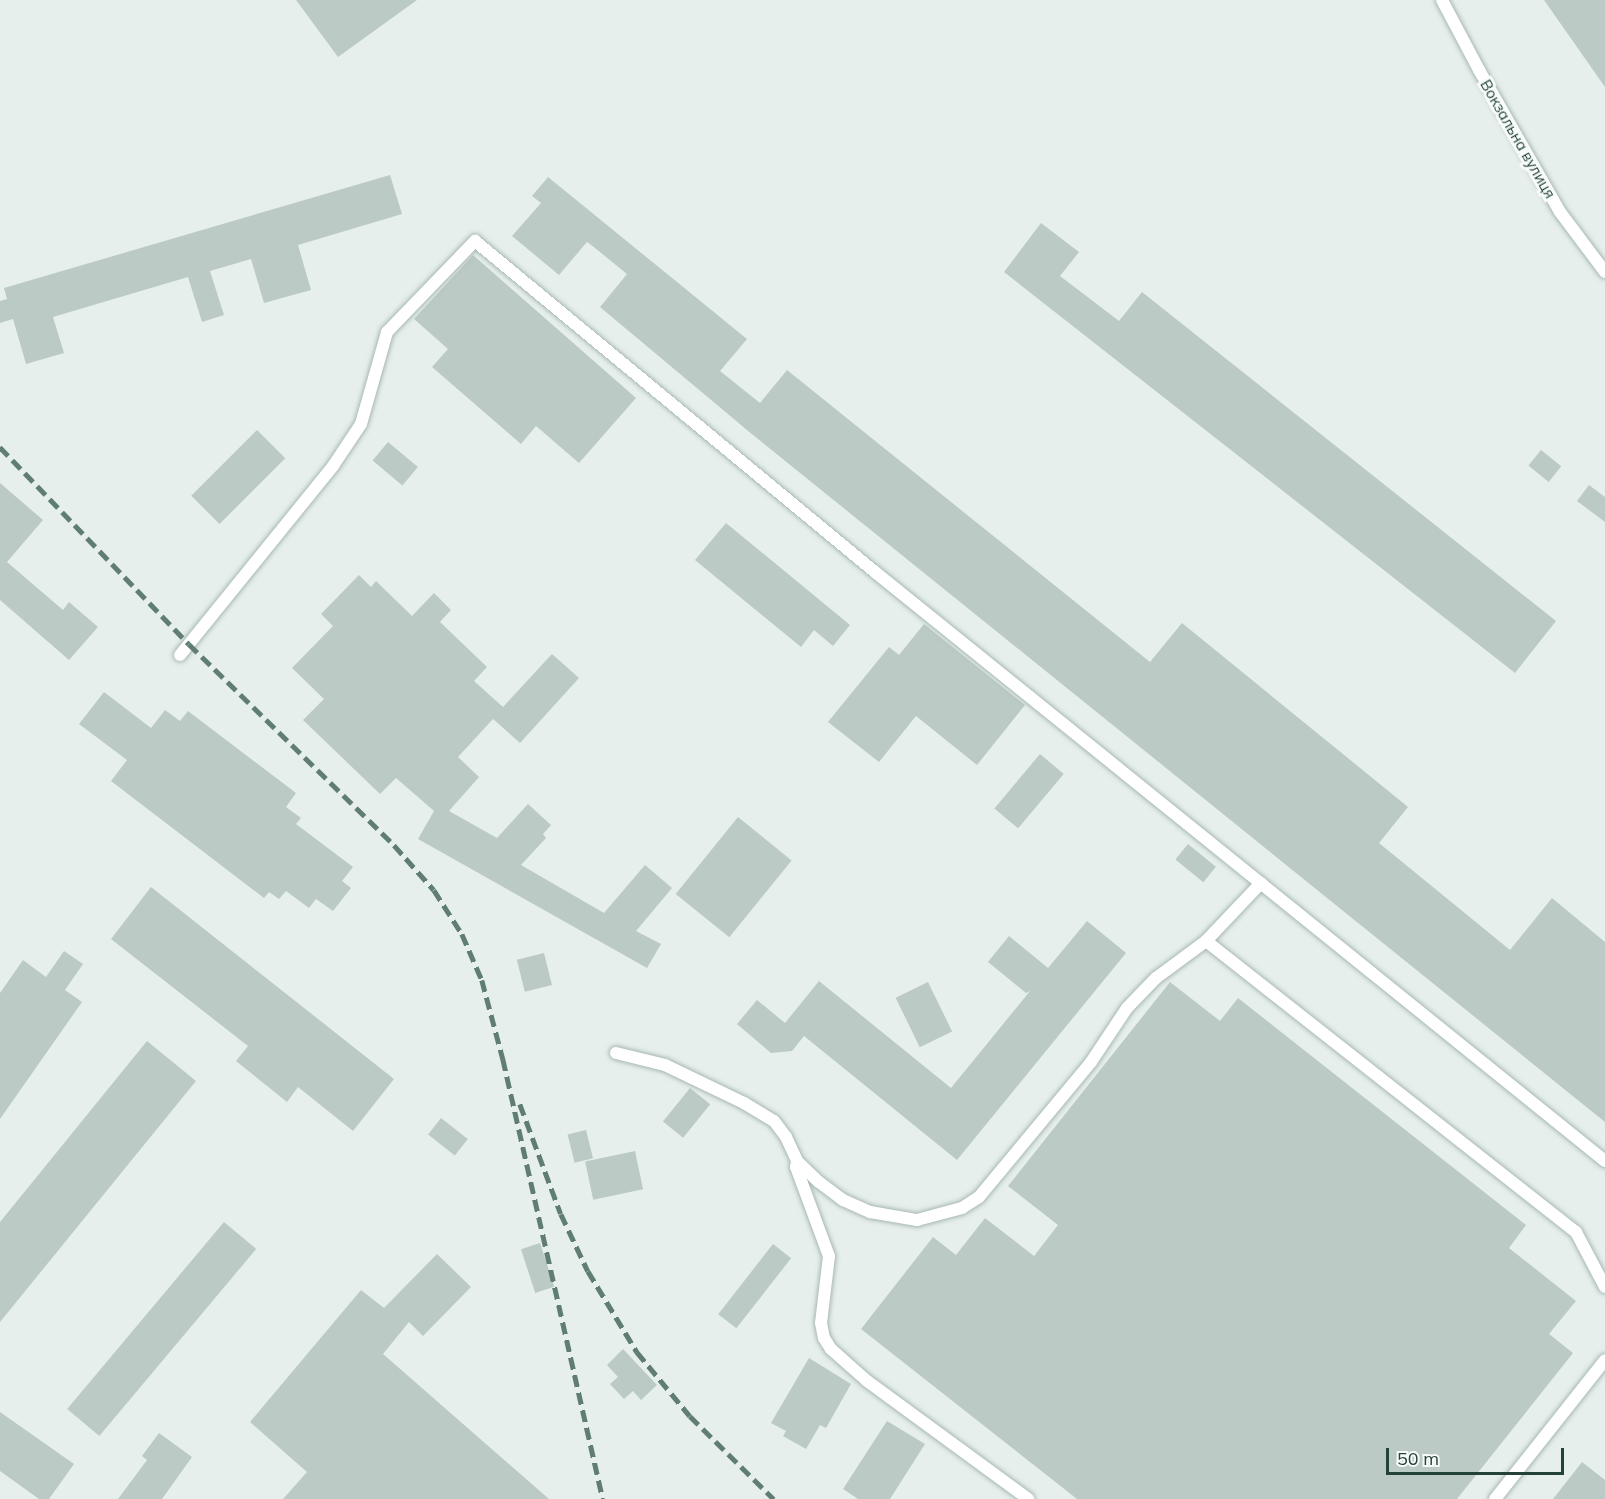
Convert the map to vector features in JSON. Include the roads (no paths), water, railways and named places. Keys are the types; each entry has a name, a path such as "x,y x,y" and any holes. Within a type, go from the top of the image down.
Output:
{"lane":[{"name":"Вокзальна вулиця","path":"1442,0 1560,212 1605,272"},
{"path":"180,655 333,466 361,424 387,332 476,242 875,572 1605,1161"},
{"path":"616,1053 665,1065 759,1111 774,1121 786,1137 797,1161 843,1200 870,1212 893,1218 916,1220 962,1208 979,1197 1091,1062 1127,1008 1156,978 1206,941 1262,883"},
{"path":"1206,941 1576,1232 1605,1287"},
{"path":"797,1161 796,1167 802,1186 829,1256 821,1323 824,1338 831,1349 867,1381 1028,1499"},
{"path":"1495,1499 1605,1360"}],"railway":[{"path":"0,447 189,644 394,845 434,890 462,934 482,980 503,1059 603,1499"},
{"path":"520,1104 561,1214 588,1271 637,1352 690,1416 774,1499"}]}
